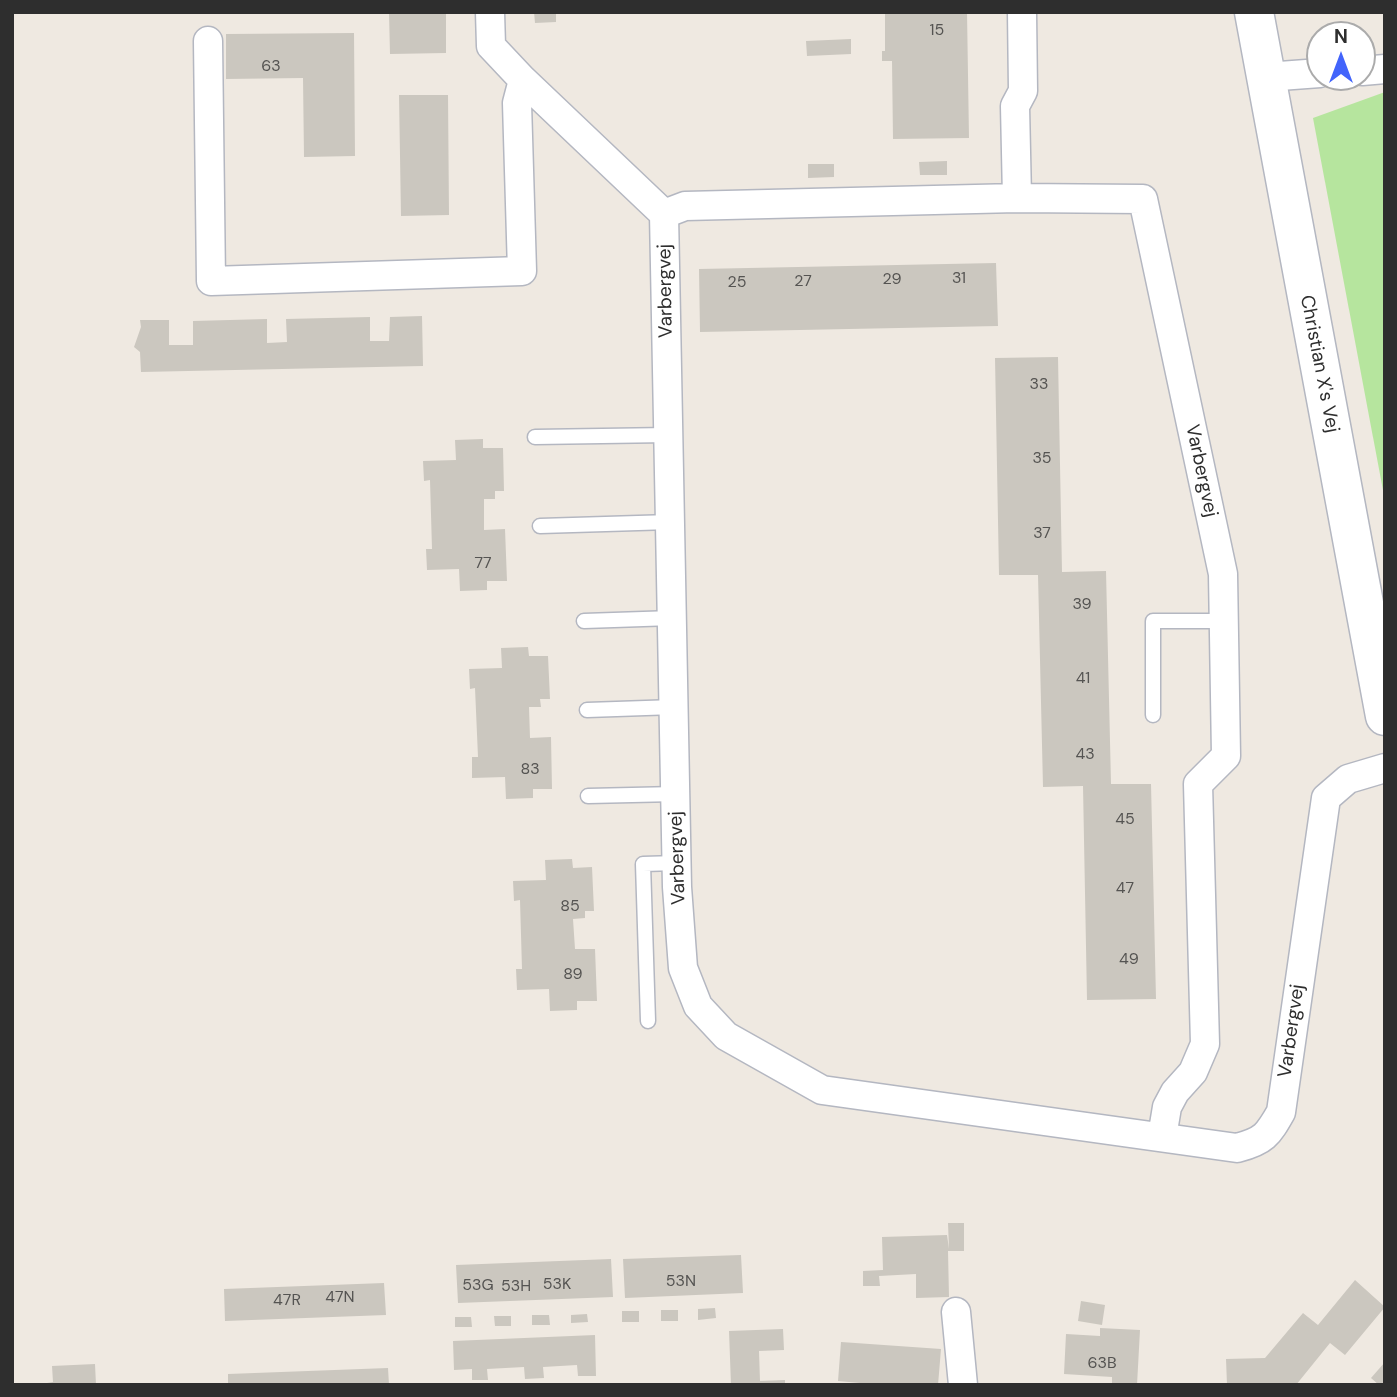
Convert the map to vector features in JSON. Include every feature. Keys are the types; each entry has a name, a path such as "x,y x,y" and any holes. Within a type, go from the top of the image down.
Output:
{"street":[{"path":"490,12 491,46 664,214"},
{"path":"1017,198 1015,106 1023,91 1022,12"},
{"name":"Christian X's Vej","path":"1254,12 1385,716"},
{"path":"208,41 211,281 522,271 517,103 523,80"},
{"path":"1266,77 1306,74"},
{"name":"Varbergvej","path":"1162,1136 1167,1107 1175,1092 1193,1072 1205,1044 1198,784 1226,756 1225,621 1223,574 1143,199 1017,198 685,206 664,214 677,863 682,968 698,1006 726,1035 822,1090 1162,1136 1237,1149 1256,1143 1269,1134 1281,1112 1326,798 1348,779 1385,768"},
{"path":"956,1312 962,1385"}],"lane":[{"path":"534,438 669,435"},
{"path":"540,526 671,522"},
{"path":"584,621 673,618"},
{"path":"1153,715 1153,621 1225,621"},
{"path":"586,710 675,707"},
{"path":"588,796 676,794"},
{"path":"648,1021 643,864 677,863"}],"green space":[{"path":"1385,92 1385,501 1313,118"}],"building":[{"path":"389,12 446,12 446,53 390,54"},
{"path":"534,12 556,12 556,22 535,23"},
{"path":"885,12 967,12 969,138 893,139 892,61 882,61 882,51 885,51"},
{"path":"354,33 355,156 304,157 303,78 226,79 226,34"},
{"path":"851,39 851,54 807,56 806,41"},
{"path":"399,95 448,95 449,215 401,216"},
{"path":"947,161 947,175 920,175 919,162"},
{"path":"808,164 834,164 834,177 808,178"},
{"path":"996,263 998,326 700,332 699,269"},
{"path":"422,316 423,366 141,372 140,352 134,347 141,327 140,320 169,320 169,345 193,345 193,321 267,319 267,343 287,342 286,319 370,317 370,341 389,341 390,317"},
{"path":"1058,357 1062,572 1106,571 1111,784 1151,784 1156,999 1087,1000 1083,786 1043,787 1038,575 999,575 995,358"},
{"path":"483,439 483,448 503,448 504,491 495,491 495,499 484,499 484,530 505,529 507,581 487,581 487,590 460,591 459,569 427,570 426,549 432,549 430,480 424,481 423,461 456,460 455,440"},
{"path":"528,647 529,656 548,656 550,699 540,699 541,707 529,707 530,738 551,737 552,789 533,789 533,798 506,799 505,777 472,778 472,757 478,757 475,688 470,689 469,669 502,668 501,648"},
{"path":"572,859 573,868 592,867 594,911 585,911 585,918 573,919 575,949 595,949 597,1001 577,1001 577,1010 550,1011 549,989 517,990 516,969 522,969 520,900 514,901 513,881 546,880 545,860"},
{"path":"948,1223 964,1223 964,1251 948,1251 949,1297 916,1298 916,1274 879,1276 880,1286 863,1286 863,1271 883,1270 882,1237 947,1235 949,1249"},
{"path":"741,1255 743,1293 625,1298 623,1259"},
{"path":"611,1259 613,1297 458,1303 456,1265"},
{"path":"1355,1280 1385,1307 1345,1355 1330,1343 1296,1385 1227,1385 1226,1359 1265,1358 1303,1313 1318,1325"},
{"path":"384,1283 386,1315 225,1321 224,1289"},
{"path":"1081,1301 1105,1305 1102,1325 1078,1321"},
{"path":"715,1308 716,1318 698,1320 698,1309"},
{"path":"661,1310 678,1310 678,1321 661,1321"},
{"path":"622,1311 639,1311 639,1322 622,1322"},
{"path":"587,1314 588,1322 571,1323 571,1315"},
{"path":"532,1315 549,1315 550,1325 532,1325"},
{"path":"494,1316 511,1316 511,1326 495,1326"},
{"path":"455,1317 471,1317 472,1327 455,1327"},
{"path":"1100,1328 1140,1330 1137,1385 1112,1385 1112,1377 1064,1374 1066,1334 1100,1336"},
{"path":"783,1329 784,1350 759,1351 760,1381 785,1380 785,1385 731,1385 729,1331"},
{"path":"595,1335 596,1376 578,1376 577,1365 543,1367 544,1378 525,1379 524,1367 487,1369 488,1380 472,1380 472,1369 454,1370 453,1341"},
{"path":"841,1342 941,1349 938,1385 882,1385 838,1381"},
{"path":"1385,1362 1385,1385 1379,1385 1371,1378"},
{"path":"95,1364 96,1385 47,1385 53,1382 52,1366"},
{"path":"388,1368 389,1385 228,1385 228,1374"}]}
